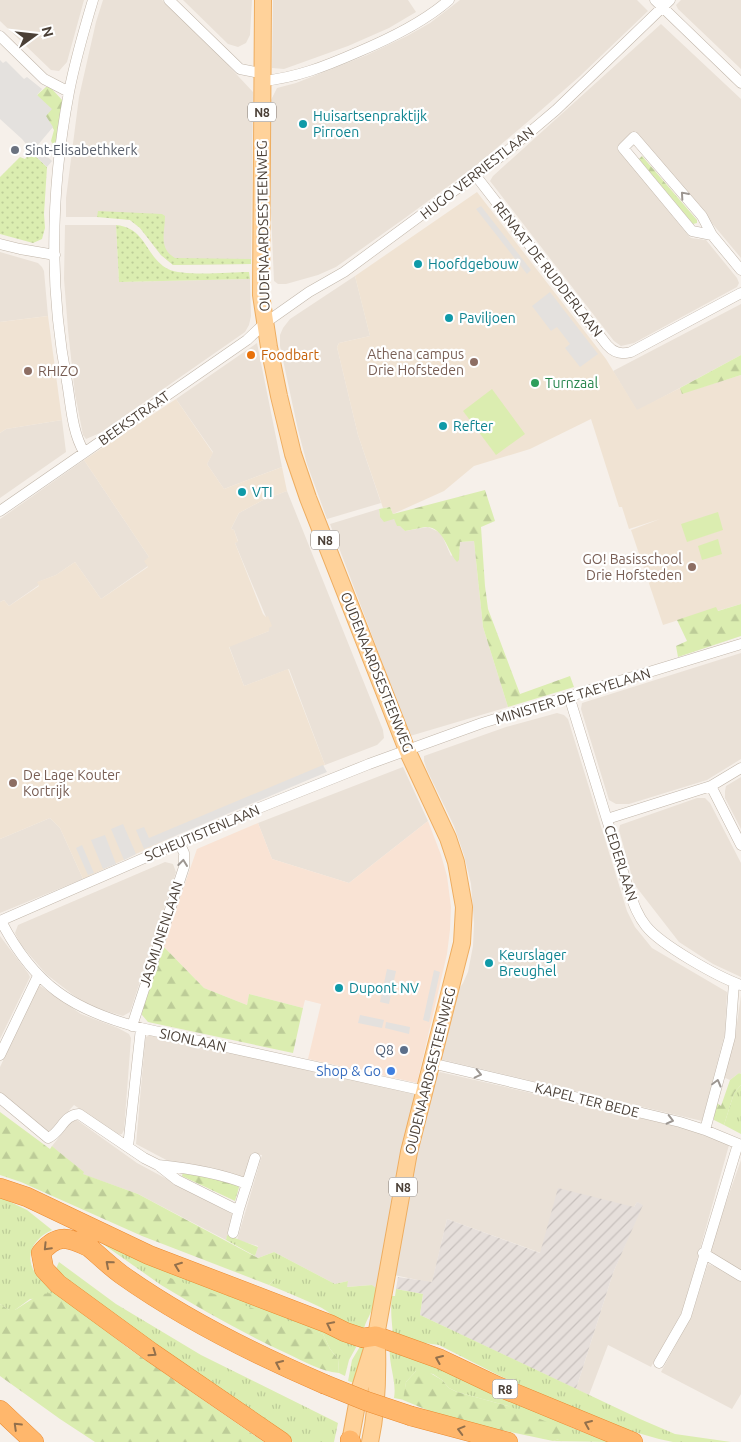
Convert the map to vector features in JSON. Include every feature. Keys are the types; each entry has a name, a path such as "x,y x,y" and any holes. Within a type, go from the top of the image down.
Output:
{"highway":[{"path":"0,1188 28,1197 149,1255 329,1324 345,1332 363,1338 376,1336"},
{"path":"28,1197 121,1274 189,1317 276,1363 366,1401 411,1416 508,1442"},
{"path":"91,1248 72,1239 57,1239 49,1244 41,1253 44,1269 58,1284 144,1347 282,1442"},
{"name":"R8","path":"376,1336 440,1359 498,1386 633,1442"},
{"path":"0,1410 34,1442"}],"main road":[{"name":"OUDENAARDSESTEENWEG","path":"263,0 262,295 265,323 279,396 292,454 407,750 448,838 456,862 464,906 462,942 409,1152 376,1336 360,1388 350,1441"},
{"name":"OUDENAARDSESTEENWEG","path":"370,1442 378,1378 376,1336"}],"street":[{"path":"84,452 80,445 74,421 60,340 55,255 56,187 69,92 93,0"},
{"path":"169,0 240,69 255,72 262,76 288,78 320,68 393,37 449,0"},
{"path":"655,0 741,83"},
{"name":"HUGO VERRIESTLAAN","path":"265,323 309,292 344,272 504,154 556,110 670,0"},
{"path":"0,36 44,79 69,92"},
{"path":"712,235 692,231 623,148 634,137 702,216 712,235 741,270"},
{"name":"RENAAT DE RUDDERLAAN","path":"476,176 607,345 617,353 624,354 638,349 741,293"},
{"path":"0,244 55,255"},
{"name":"BEEKSTRAAT","path":"0,511 247,340 265,323"},
{"name":"MINISTER DE TAEYELAAN","path":"407,750 446,735 741,644"},
{"name":"CEDERLAAN","path":"569,696 634,906 647,927 658,939 738,984 730,1037 705,1130"},
{"name":"SCHEUTISTENLAAN","path":"0,921 259,808 407,750"},
{"path":"607,819 711,786 741,768"},
{"path":"711,786 741,845"},
{"name":"JASMIJNENLAAN","path":"128,1147 136,1027 184,867 184,853 179,842"},
{"name":"SIONLAAN","path":"0,921 38,976 57,992 81,1007 136,1027 425,1091"},
{"path":"0,1055 38,976"},
{"name":"KAPEL TER BEDE","path":"431,1063 705,1130 739,1144"},
{"path":"0,1098 48,1138 52,1137 69,1116 79,1114 128,1147 158,1164 178,1180 239,1210"},
{"path":"659,1363 686,1316 739,1144"},
{"path":"233,1233 255,1158"},
{"path":"158,1164 235,1179 247,1184"},
{"path":"704,1254 741,1276"}],"shaded area":[{"path":"0,0 84,0 67,62 59,71 51,70 0,21"},
{"path":"103,0 162,0 253,92 251,264 173,265 161,255 140,228 130,220 114,217 66,217 66,198 79,97 96,22"},
{"path":"183,0 252,0 250,35 246,43 238,47 228,44"},
{"path":"273,0 408,0 416,12 389,28 348,46 284,69 272,68"},
{"path":"460,0 637,0 648,11 580,76 473,168 336,267 318,275 286,284 278,284 274,281 271,213 270,102 277,88 296,83 367,55 407,36 430,23"},
{"path":"681,0 741,0 741,69 678,9 676,5"},
{"path":"661,24 741,99 741,258 635,131 617,148 688,235 691,238 706,240 739,283 737,287 634,343 621,346 614,341 490,181 493,176"},
{"path":"0,60 3,63 6,61 24,79 27,77 42,89 37,95 52,109 46,116 53,127 37,146 52,161 47,167 25,146 26,144 22,139 0,119"},
{"name":"Athena campus Drie Hofsteden","path":"477,192 606,359 637,410 680,388 683,393 741,375 741,604 717,611 716,608 663,625 631,530 660,519 629,529 622,507 619,507 591,419 530,449 474,466 444,491 393,514 390,507 383,508 358,435 337,347 339,343 370,336 355,276"},
{"path":"481,206 531,270 527,274 476,209"},
{"path":"65,225 116,225 119,282 250,279 251,316 245,332 100,433 86,439 83,435 75,394 68,330 64,279"},
{"path":"0,252 38,263 42,267 48,316 0,322"},
{"path":"355,276 370,336 339,343 337,347 358,435 381,503 327,519 307,464 298,430 280,346 280,335 290,319"},
{"path":"550,292 598,354 580,367 565,348 570,344 557,327 551,331 532,306"},
{"path":"741,304 741,355 637,411 613,371"},
{"name":"RHIZO","path":"48,316 62,420 6,429 0,433 0,322"},
{"path":"257,343 282,467 224,489 207,464 213,452 176,399"},
{"path":"176,399 213,453 207,464 224,489 282,467 287,491 263,500 239,513 231,529 234,530 238,542 235,543 263,614 266,617 268,616 272,626 269,628 269,631 229,647 244,686 288,669 325,765 83,879 60,828 50,818 0,839 0,602 4,600 9,606 39,586 37,582 56,575 75,562 101,599 148,567 144,561 149,557 84,460"},
{"path":"62,420 66,452 0,498 0,433 6,429"},
{"path":"84,460 149,557 148,566 101,599 75,562 56,575 38,582 39,585 9,606 4,600 0,602 0,519"},
{"path":"287,491 383,730 384,738 377,745 325,765 289,669 244,686 229,646 269,631 266,617 235,543 238,541 234,530 231,529 239,513 263,500"},
{"path":"379,509 380,517 394,519 405,531 428,527 441,533 451,556 460,549 460,542 474,541 483,627 508,707 410,736 330,524"},
{"path":"741,653 741,759 707,780 629,804 616,804 609,800 581,709 582,703"},
{"path":"557,713 564,715 568,719 627,911 635,927 652,948 727,992 725,1033 702,1121 439,1059 456,993 468,972 473,946 474,923 471,884 464,855 454,826 427,770 424,756 506,727"},
{"path":"323,765 327,772 144,849 136,830 144,827 149,838"},
{"path":"403,767 428,821 349,883 272,859 258,823"},
{"path":"741,777 741,829 725,798 725,791 726,786"},
{"path":"697,798 705,798 710,803 741,863 741,977 713,964 679,942 634,884 619,830 620,825"},
{"path":"50,818 60,828 83,879 0,913 0,839"},
{"path":"428,821 447,876 451,907 447,954 417,1083 308,1059 321,1004 305,1000 303,1008 249,994 247,1005 204,988 163,946 197,849 258,823 272,859 349,883"},
{"path":"123,824 136,854 124,860 111,829"},
{"path":"105,835 116,864 103,869 91,840"},
{"path":"82,845 94,873 88,875 76,848"},
{"path":"165,862 173,864 176,872 130,1012 123,1016 86,1005 46,974 21,945 15,933 18,925"},
{"path":"0,936 30,977 0,1039"},
{"path":"387,969 396,971 389,1004 380,1002"},
{"path":"434,970 440,972 429,1022 423,1020"},
{"path":"39,985 81,1014 129,1034 131,1038 124,1130 122,1134 118,1135 74,1105 50,1131 46,1132 0,1094 0,1067"},
{"path":"741,995 741,1074 739,1073 730,1080 723,1077 735,1038"},
{"path":"360,1015 384,1020 382,1028 358,1023"},
{"path":"386,1022 410,1027 409,1034 385,1028"},
{"path":"150,1035 418,1093 377,1293 372,1285 346,1287 348,1281 335,1284 274,1252 258,1258 255,1256 258,1246 237,1240 262,1155 254,1154 247,1175 242,1177 172,1163 136,1144 145,1042 146,1037"},
{"path":"440,1072 688,1129 729,1145 683,1310 651,1367 608,1345 589,1395 576,1389 613,1273 642,1205 637,1202 634,1207 541,1253 447,1219 432,1283 394,1275 416,1140 436,1077"},
{"path":"77,1120 137,1163 232,1214 226,1240 138,1194 82,1174 52,1146 71,1122"},
{"path":"741,1160 741,1271 709,1251"},
{"path":"558,1188 634,1207 637,1202 643,1205 613,1273 576,1389 420,1315 423,1294 396,1289 398,1277 432,1282 447,1219 540,1253"},
{"path":"708,1264 724,1270 741,1281 741,1394 732,1409 661,1372 691,1317"}],"green space":[{"path":"46,87 50,87 64,102 56,141 53,145 51,141 54,130 45,116 37,95"},
{"path":"31,152 47,167 45,228 42,239 33,243 0,234 0,177 20,157 25,159"},
{"path":"642,156 697,220 697,223 693,224 639,159"},
{"path":"98,211 162,214 165,216 164,245 166,250 175,258 251,259 251,264 173,265 161,255 140,228 130,220 97,217"},
{"path":"116,225 134,231 160,264 168,269 184,273 249,272 250,279 119,282"},
{"path":"741,355 741,375 682,394 680,388"},
{"path":"492,389 525,434 496,455 463,411"},
{"path":"485,490 495,521 481,527 488,609 520,694 570,676 574,687 508,707 483,627 474,541 460,542 459,560 457,562 437,530 425,527 405,531 400,526 397,526 394,519 384,522 380,517 379,509 390,507 393,514"},
{"path":"718,512 723,530 687,542 681,524"},
{"path":"718,539 722,554 702,560 698,546"},
{"path":"741,604 741,636 678,657 676,646 687,641 677,620 716,607 718,611"},
{"path":"163,946 204,988 247,1005 249,994 303,1008 293,1053 148,1022 142,1015 142,1008"},
{"path":"739,1073 741,1074 741,1085 734,1093 724,1125 714,1120 714,1112 717,1103 721,1106 730,1080"},
{"path":"741,1085 741,1134 724,1125 734,1093"},
{"path":"0,1112 50,1149 52,1146 84,1172 83,1174 138,1194 258,1258 273,1263 276,1271 275,1279 269,1285 142,1236 21,1182 0,1175"},
{"path":"183,1172 240,1184 235,1201 182,1176"},
{"path":"0,1197 27,1210 52,1230 38,1239 30,1258 35,1273 63,1297 30,1299 15,1310 9,1310 0,1304"},
{"path":"227,1235 258,1247 255,1256 226,1240"},
{"path":"93,1237 359,1342 349,1360 345,1376 339,1373 338,1359 330,1349 323,1334 161,1281 161,1285"},
{"path":"274,1252 335,1284 348,1281 347,1287 372,1285 376,1288 375,1303 364,1328 358,1329 346,1325 320,1307 269,1285 275,1279 258,1258"},
{"path":"59,1262 116,1304 201,1355 338,1423 334,1442 293,1442 184,1366 55,1271"},
{"path":"165,1276 323,1334 330,1349 338,1359 339,1373 305,1362 207,1312 161,1285 161,1277"},
{"path":"396,1289 423,1294 420,1315 640,1419 675,1434 731,1442 673,1442 617,1427 498,1375 439,1345 403,1340 393,1336 391,1301 392,1296 395,1296"},
{"path":"54,1293 63,1297 128,1348 264,1442 95,1442 60,1419 0,1376 0,1304 9,1310 15,1310 40,1294"},
{"path":"362,1343 364,1344 364,1353 354,1383 348,1381 352,1360"},
{"path":"390,1346 575,1429 610,1442 553,1441 559,1439 508,1406 457,1392 449,1388 433,1374 416,1371 406,1382 404,1400 394,1398"},
{"path":"425,1370 457,1392 508,1406 557,1426 563,1434 559,1439 553,1441 449,1419 403,1400 406,1382 416,1371"}],"place":[{"name":"Huisartsenpraktijk Pirroen","path":"303,124"},
{"name":"Sint-Elisabethkerk","path":"15,150"},
{"name":"Hoofdgebouw","path":"418,264"},
{"name":"Paviljoen","path":"449,318"},
{"name":"Foodbart","path":"251,355"},
{"name":"Athena campus Drie Hofsteden","path":"474,362"},
{"name":"RHIZO","path":"28,371"},
{"name":"Turnzaal","path":"535,383"},
{"name":"Refter","path":"443,426"},
{"name":"VTI","path":"242,492"},
{"name":"GO! Basisschool Drie Hofsteden","path":"692,567"},
{"name":"De Lage Kouter Kortrijk","path":"13,783"},
{"name":"Keurslager Breughel","path":"489,963"},
{"name":"Dupont NV","path":"339,988"},
{"name":"Q8","path":"404,1050"},
{"name":"Shop & Go","path":"391,1071"}]}
